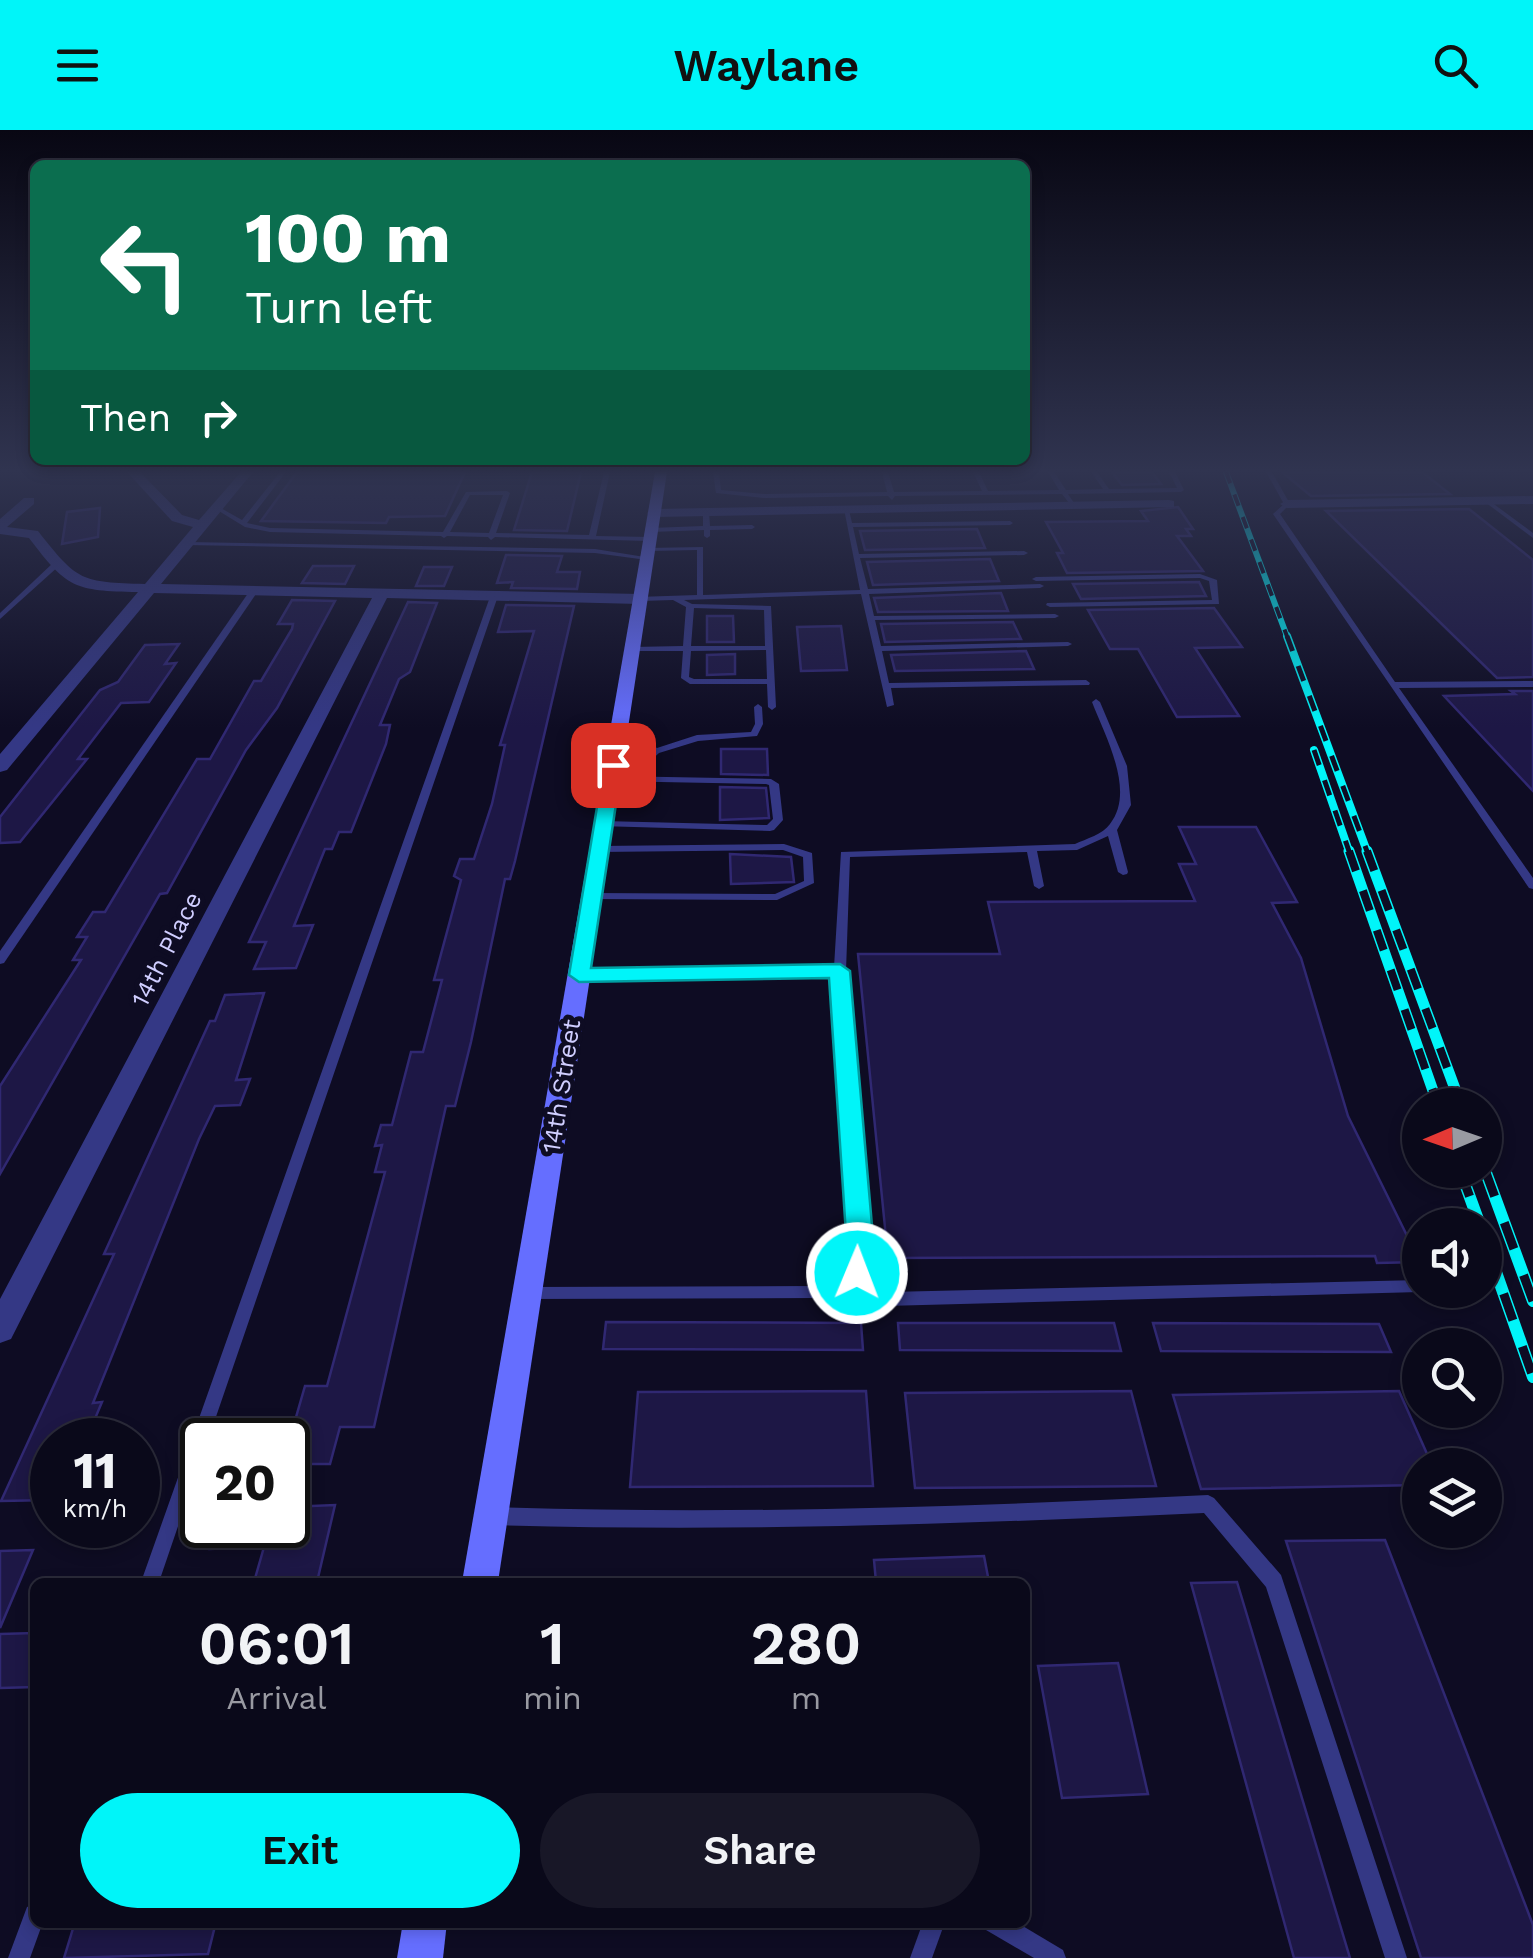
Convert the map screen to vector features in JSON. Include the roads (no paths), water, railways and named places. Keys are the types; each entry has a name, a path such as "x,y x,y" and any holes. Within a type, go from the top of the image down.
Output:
{"main road":[{"name":"14th Street","path":"481,1578 647,557"},
{"path":"420,1958 424,1928"}],"street":[{"path":"51,557 62,573 97,587 640,599"},
{"path":"0,766 177,557"},
{"name":"14th Place","path":"0,1329 381,594"}],"lane":[{"path":"700,594 703,557"},
{"path":"857,557 890,705"},
{"path":"1306,557 1533,886"},
{"path":"0,617 56,564"},
{"path":"640,599 1200,576 1213,580 1216,602 1050,606"},
{"path":"0,960 254,591"},
{"path":"151,1578 494,596"},
{"path":"671,596 690,606 768,608 772,707"},
{"path":"690,606 685,678 693,682 771,681"},
{"path":"871,618 1054,616"},
{"path":"877,648 1068,644"},
{"path":"632,649 770,648"},
{"path":"886,686 1086,683"},
{"path":"1393,685 1533,684"},
{"path":"857,1273 860,1249 840,971 845,854 1077,847 1112,830 1126,805 1122,766 1096,702"},
{"path":"613,762 645,762 656,751 697,738 754,734 759,724 758,707"},
{"path":"613,762 646,744 656,751"},
{"path":"602,837 770,828 778,820 774,784 768,781 613,762"},
{"path":"1112,830 1124,872"},
{"path":"592,896 777,897 809,883 808,855 784,847 602,837"},
{"path":"1032,851 1039,886"},
{"path":"579,975 840,971"},
{"path":"857,1273 885,1299 1402,1286"},
{"path":"528,1292 818,1292 857,1273"},
{"path":"491,1516 627,1522 870,1520 1208,1504 1274,1582 1396,1958"},
{"path":"19,1958 30,1928"},
{"path":"921,1958 932,1928"},
{"path":"1004,1928 1055,1958"}],"railway":[{"path":"1258,557 1288,639"},
{"path":"1287,636 1368,854"},
{"path":"1314,750 1350,854"},
{"path":"1349,851 1432,1088"},
{"path":"1367,851 1455,1088"},
{"path":"1467,1188 1474,1208"},
{"path":"1492,1188 1533,1301"},
{"path":"1502,1289 1533,1377"}]}
